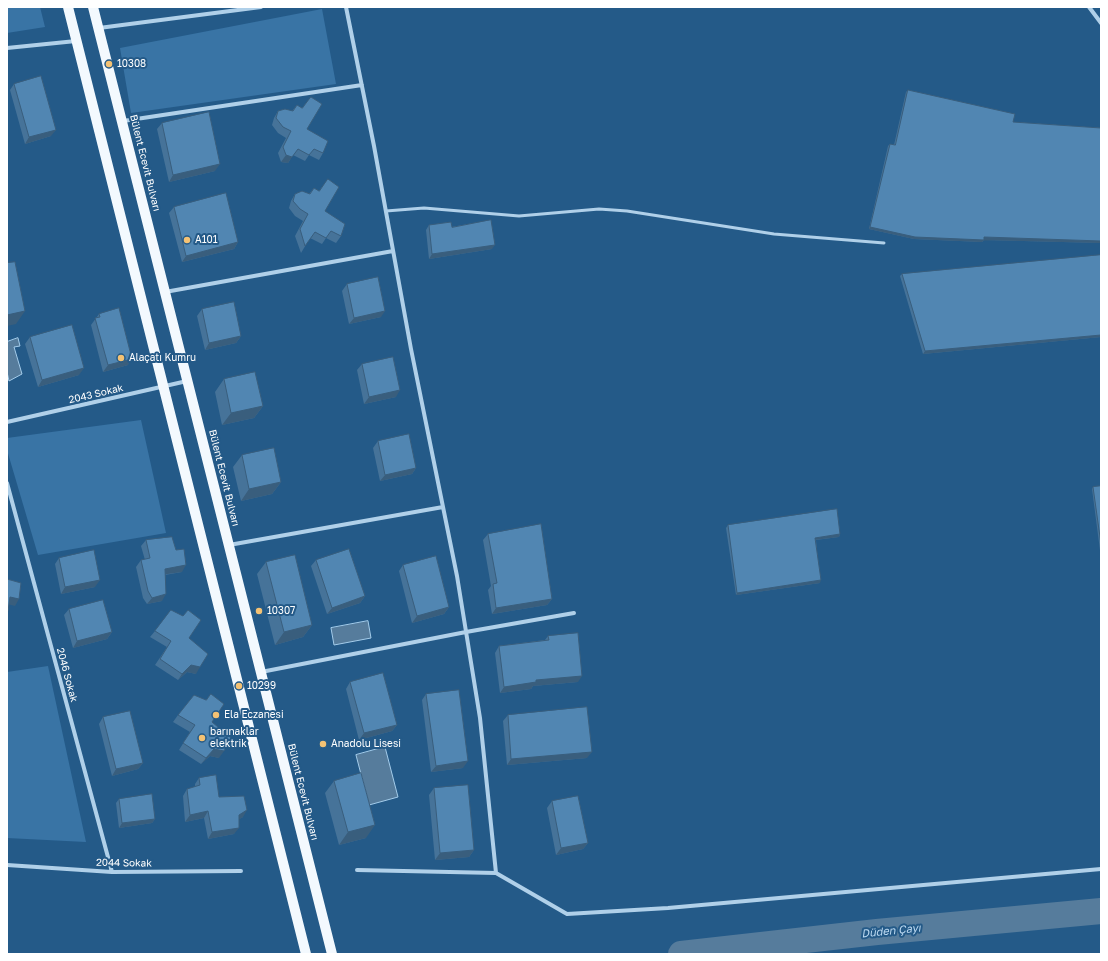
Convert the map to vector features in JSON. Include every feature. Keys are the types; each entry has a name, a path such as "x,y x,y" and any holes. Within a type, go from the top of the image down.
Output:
{"main road":[{"path":"68,7 306,954"},
{"name":"Bülent Ecevit Bulvarı","path":"93,7 332,954"}],"street":[{"path":"99,28 261,7"},
{"path":"346,7 411,349 457,576 480,718 496,873"},
{"path":"1089,7 1101,23"},
{"path":"7,48 76,41"},
{"path":"122,121 362,85"},
{"path":"165,292 393,251"},
{"name":"2043 Sokak","path":"7,422 187,381"},
{"name":"2046 Sokak","path":"7,483 112,872"},
{"path":"229,545 443,507"},
{"path":"261,672 466,632 574,613"},
{"name":"2044 Sokak","path":"7,866 112,872 241,871"},
{"path":"357,870 496,873 568,914 668,908 1101,869"}],"lane":[{"path":"386,212 424,208 519,216 599,209 627,211 774,234 884,243"}],"shaded area":[{"path":"7,7 40,7 45,27 7,33"},
{"path":"322,9 336,84 131,113 120,48"},
{"path":"18,338 20,346 14,347 22,374 9,381 7,372 7,342"},
{"path":"141,420 166,533 38,555 7,450 7,438"},
{"path":"368,621 371,638 334,645 331,628"},
{"path":"48,666 86,842 7,838 7,672"},
{"path":"385,747 398,797 369,805 356,755"}],"building":[{"path":"41,76 56,130 29,137 14,84"},
{"path":"908,90 1015,114 1013,122 1101,128 1101,241 984,237 984,240 915,237 870,227 890,144 895,145"},
{"path":"311,97 322,104 307,129 328,141 323,153 314,149 309,155 298,149 292,157 286,155 283,147 291,131 283,127 276,118 278,111 285,109 293,111 297,105 302,108"},
{"path":"209,112 220,164 173,175 162,123"},
{"path":"328,179 339,187 325,211 345,224 341,236 331,231 326,238 315,232 305,246 300,229 308,214 300,209 293,201 295,194 302,191 310,194 314,188 319,191"},
{"path":"226,193 238,242 186,256 174,207"},
{"path":"491,220 495,245 432,254 429,225 451,222 452,227"},
{"path":"1101,255 1101,335 925,351 902,274"},
{"path":"15,262 25,311 7,315 7,263"},
{"path":"378,277 385,311 354,318 347,284"},
{"path":"234,302 241,336 209,343 202,309"},
{"path":"119,308 132,359 108,365 95,318 100,317 99,314"},
{"path":"72,325 84,368 42,380 30,337"},
{"path":"393,357 400,390 369,397 362,364"},
{"path":"255,372 263,406 231,413 224,379"},
{"path":"409,434 416,468 385,475 378,441"},
{"path":"274,448 281,482 249,489 242,455"},
{"path":"1101,486 1101,544 1093,487"},
{"path":"837,509 840,534 815,538 821,580 737,593 728,525"},
{"path":"541,524 552,599 496,608 493,584 497,583 488,534"},
{"path":"172,537 176,550 184,549 186,565 165,569 166,594 152,598 148,591 141,560 150,558 146,540"},
{"path":"349,549 365,596 332,608 316,560"},
{"path":"94,550 100,580 65,587 59,558"},
{"path":"295,555 312,625 284,632 266,562"},
{"path":"436,556 449,607 417,616 403,565"},
{"path":"7,579 21,583 19,599 10,597 8,611 7,611"},
{"path":"103,600 112,632 77,641 69,609"},
{"path":"171,610 183,616 188,610 201,620 189,638 208,654 200,667 191,665 182,674 160,659 171,641 155,631"},
{"path":"578,633 582,676 536,680 536,682 504,687 499,646 549,640 548,636"},
{"path":"383,673 397,725 364,733 350,682"},
{"path":"459,690 468,761 436,766 426,694"},
{"name":"barınaklar elektrik","path":"211,694 224,704 212,722 231,738 224,751 214,749 206,758 183,743 195,725 178,715 194,695 206,700"},
{"path":"587,707 592,752 511,759 508,715"},
{"path":"130,711 143,763 116,769 103,717"},
{"path":"361,773 375,825 348,832 334,781"},
{"path":"216,775 219,797 244,796 247,810 239,815 239,828 212,832 208,811 190,815 187,789 200,785 199,778"},
{"path":"468,785 474,850 440,853 434,788"},
{"path":"152,794 155,819 122,823 119,799"},
{"path":"578,796 588,843 561,848 552,801"}],"waterway":[{"name":"Düden Çayı","path":"681,954 877,932 1101,911"}],"place":[{"name":"10308","path":"109,64"},
{"name":"A101","path":"187,240"},
{"name":"Alaçatı Kumru","path":"121,358"},
{"name":"10307","path":"259,611"},
{"name":"10299","path":"239,686"},
{"name":"Ela Eczanesi","path":"216,715"},
{"name":"barınaklar elektrik","path":"202,738"},
{"name":"Anadolu Lisesi","path":"323,744"}]}
